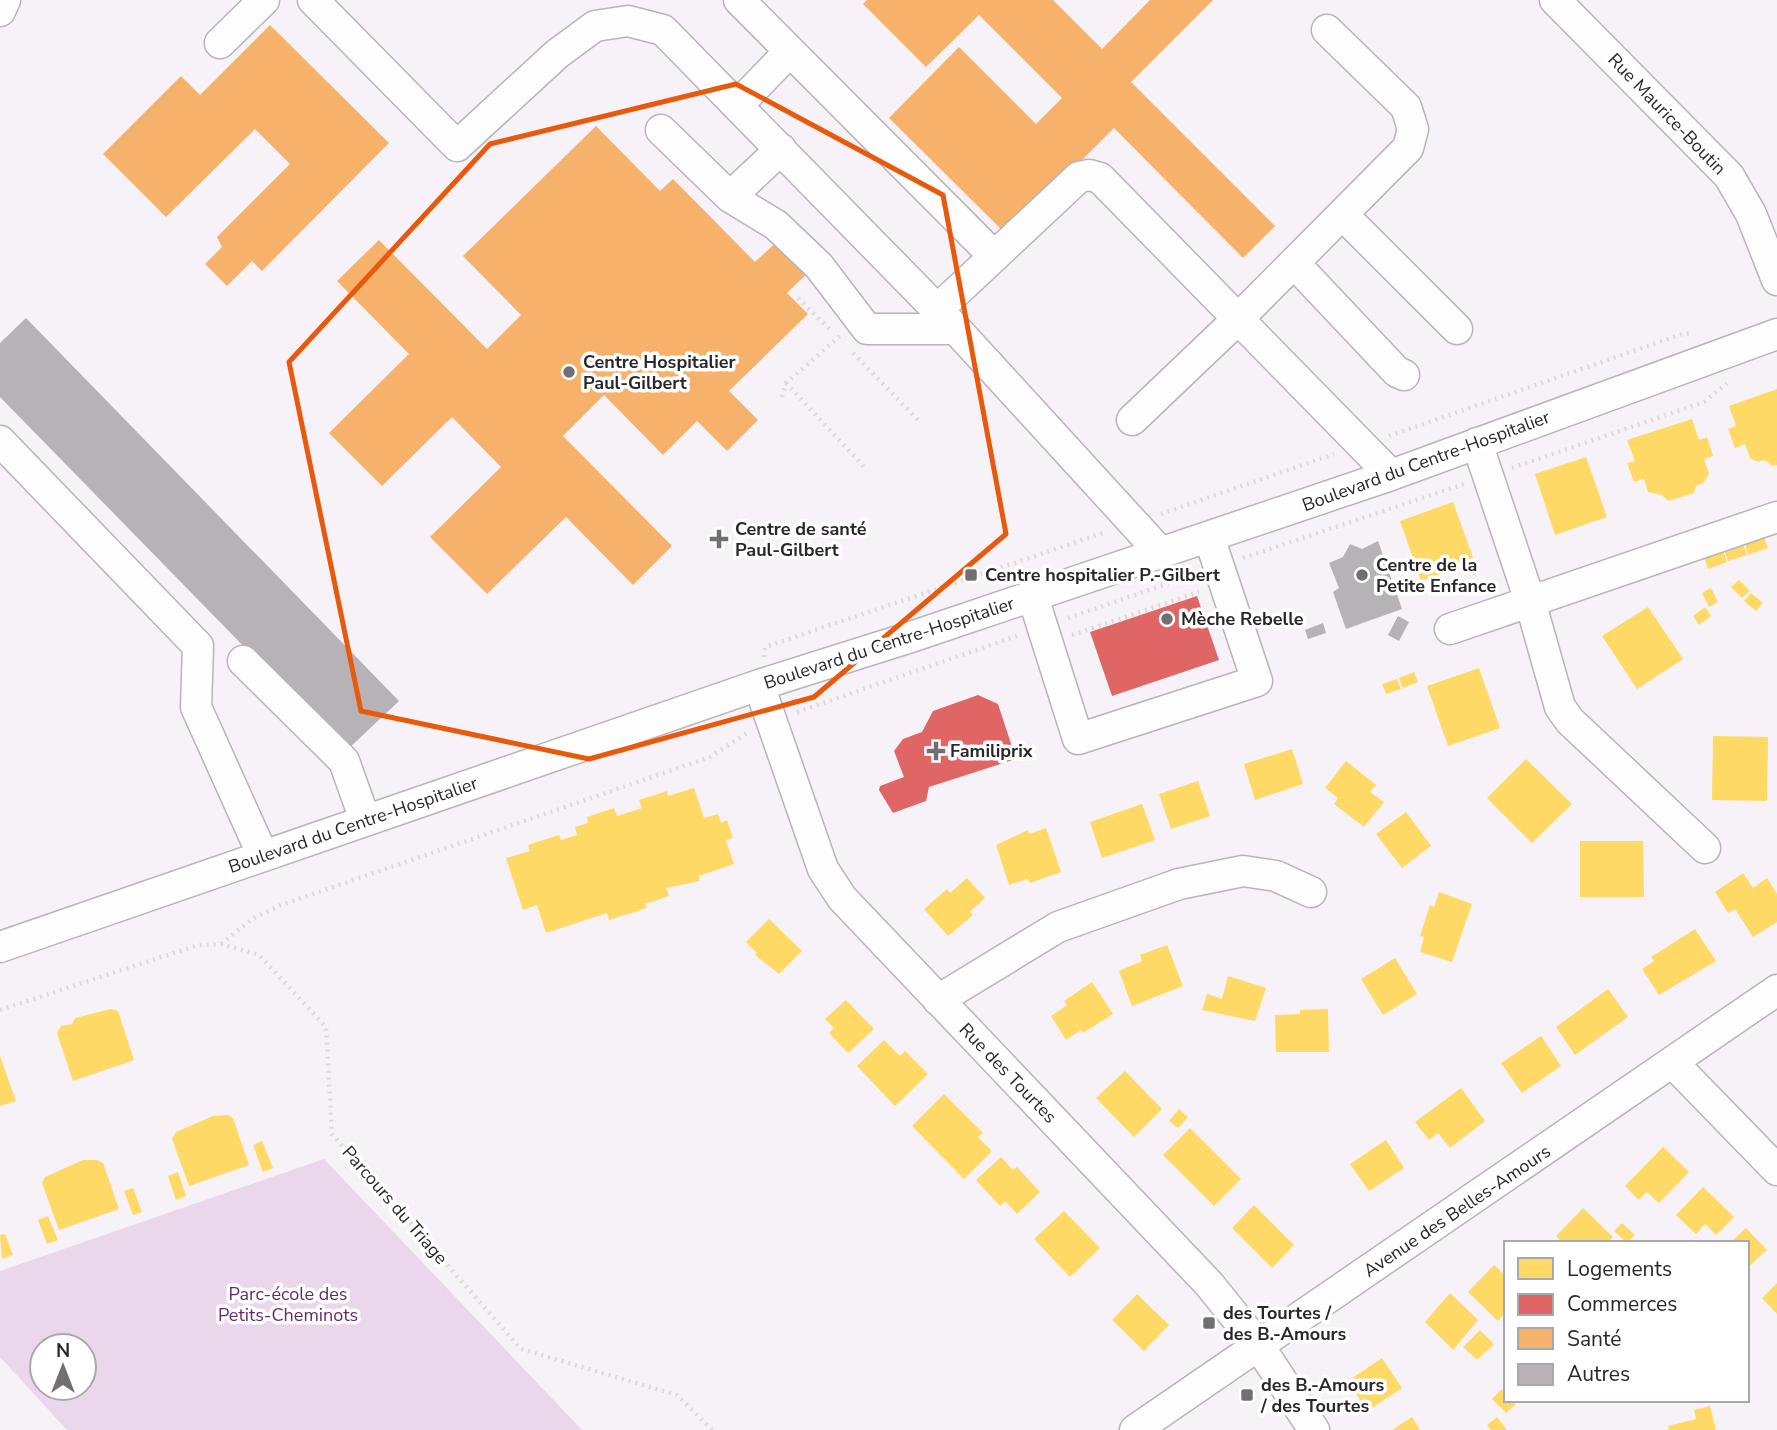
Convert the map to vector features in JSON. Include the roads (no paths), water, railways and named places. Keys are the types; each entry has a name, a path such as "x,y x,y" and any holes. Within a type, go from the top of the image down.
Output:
{"street":[{"path":"0,11 5,0"},
{"path":"220,43 264,0"},
{"path":"313,0 457,146 557,54 595,26 628,21 663,30 947,320 1161,553"},
{"path":"739,0 994,256"},
{"name":"Rue Maurice-Boutin","path":"1555,0 1729,176 1751,214 1777,280"},
{"path":"1132,420 1239,318 1408,148 1413,129 1406,107 1327,30"},
{"path":"738,106 789,52"},
{"path":"661,130 730,197 776,225 818,266 867,329 947,320 994,256 1079,177 1089,175 1100,178 1391,475"},
{"path":"730,197 781,149"},
{"path":"1342,215 1457,329"},
{"path":"1294,263 1397,372 1405,375"},
{"name":"Boulevard du Centre-Hospitalier","path":"0,947 759,685 1033,597 1391,475 1777,334"},
{"path":"0,441 198,646 196,708 263,856"},
{"path":"1477,443 1530,601 1560,708 1570,721 1705,848"},
{"path":"1450,629 1777,517"},
{"path":"1033,597 1051,633 1078,738 1257,681 1213,578 1209,537"},
{"path":"243,661 344,761 365,820"},
{"name":"Rue des Tourtes","path":"759,685 823,869 842,898 1209,1284 1259,1346 1314,1430"},
{"path":"938,1000 1058,927 1179,884 1243,871 1276,876 1311,892"},
{"name":"Avenue des Belles-Amours","path":"1135,1430 1777,990"},
{"path":"1673,1063 1777,1170"}],"place":[{"name":"Centre Hospitalier Paul-Gilbert","path":"569,372"},
{"name":"Centre de santé Paul-Gilbert","path":"719,539"},
{"name":"Centre hospitalier P.-Gilbert","path":"971,575"},
{"name":"Centre de la Petite Enfance","path":"1362,575"},
{"name":"Mèche Rebelle","path":"1167,619"},
{"name":"Familiprix","path":"936,751"},
{"name":"des Tourtes / des B.-Amours","path":"1209,1323"},
{"name":"des B.-Amours / des Tourtes","path":"1247,1395"}],"park label":[{"name":"Parc-école des Petits-Cheminots","path":"288,1304"}]}
